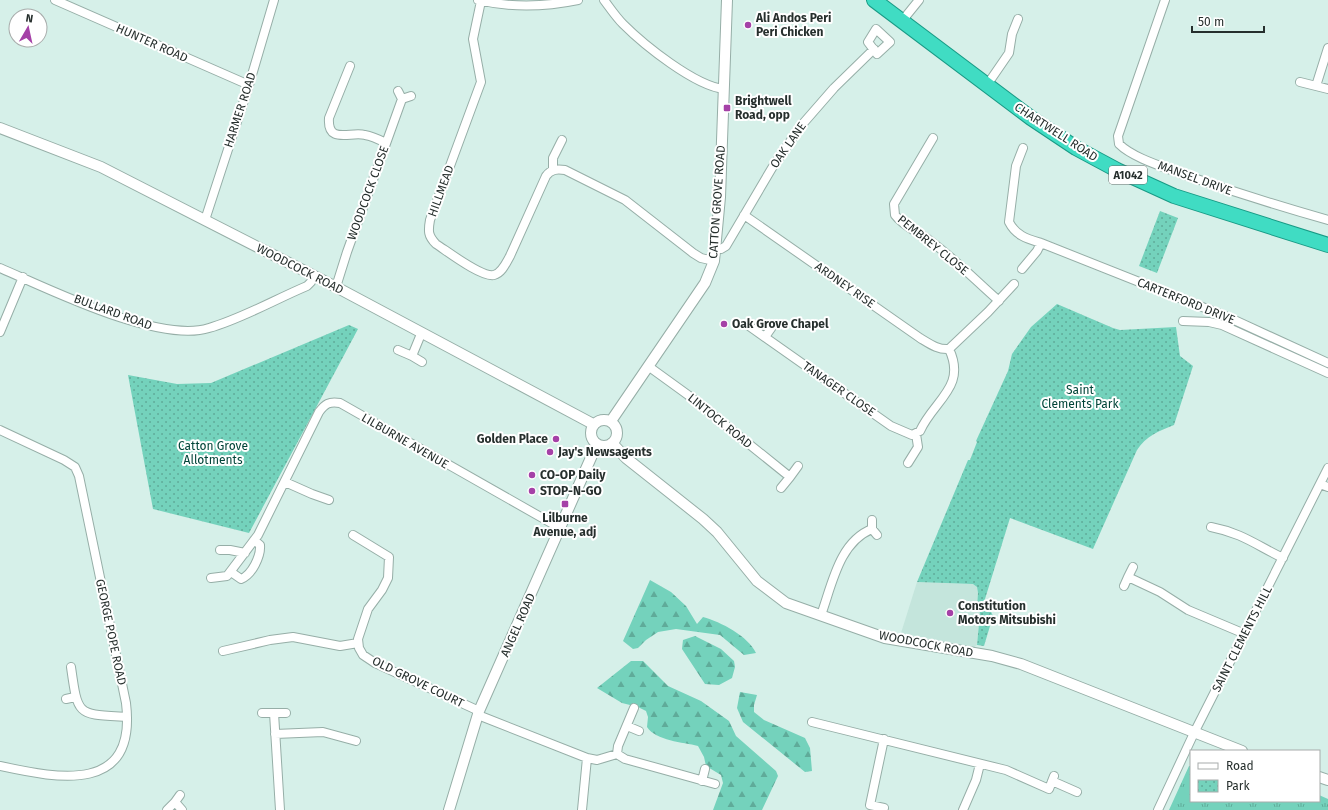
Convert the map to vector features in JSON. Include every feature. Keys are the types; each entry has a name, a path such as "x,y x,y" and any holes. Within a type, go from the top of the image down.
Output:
{"highway":[{"name":"CHARTWELL ROAD","path":"874,0 987,85 1076,148 1117,170 1174,196 1328,245"}],"street":[{"name":"HUNTER ROAD","path":"55,0 249,85"},
{"name":"HARMER ROAD","path":"205,220 249,85 274,0"},
{"path":"479,0 530,6 550,5 578,0"},
{"name":"HILLMEAD","path":"479,0 473,39 481,82 430,220 428,231 430,238 436,244 484,274 494,275 503,269 546,176 553,170 553,158 562,140"},
{"path":"604,0 623,24 659,54 701,82 714,88 724,89"},
{"name":"CATTON GROVE ROAD","path":"611,421 705,283 714,261 720,197 727,0"},
{"path":"902,21 919,0"},
{"name":"MANSEL DRIVE","path":"1165,0 1118,136 1119,144 1128,151 1163,167 1234,193 1328,220"},
{"path":"987,85 1009,53 1012,34 1018,19"},
{"path":"1316,86 1328,48"},
{"name":"OAK LANE","path":"716,249 721,249 726,246 772,168 813,110 874,49"},
{"path":"350,66 329,118 329,127 333,133 340,136 364,134 386,143"},
{"path":"1300,82 1328,89"},
{"path":"398,91 402,100 411,96"},
{"name":"WOODCOCK CLOSE","path":"336,287 402,100"},
{"name":"WOODCOCK ROAD","path":"0,128 101,167 336,287 421,334 593,424"},
{"name":"PEMBREY CLOSE","path":"933,138 894,204 895,215 902,223 929,240 957,263 999,301"},
{"name":"CARTERFORD DRIVE","path":"1023,148 1016,166 1010,222 1014,230 1022,237 1042,243 1230,318 1328,363"},
{"path":"553,170 565,170 625,200 693,253 701,258 714,261"},
{"name":"ARDNEY RISE","path":"744,215 920,338 935,347 943,350 949,349"},
{"path":"1022,269 1042,243"},
{"name":"BULLARD ROAD","path":"0,268 124,318 165,330 185,332 209,329 231,320 306,286 311,282 314,276"},
{"path":"0,332 23,278"},
{"path":"908,463 918,447 916,434 954,380 955,369 949,349 999,301 1014,284"},
{"path":"1183,321 1209,322 1222,325 1328,373"},
{"name":"TANAGER CLOSE","path":"749,326 891,426 906,434 916,434"},
{"path":"765,337 772,327"},
{"path":"412,356 421,334"},
{"path":"398,350 422,362"},
{"name":"LINTOCK ROAD","path":"648,366 688,395 790,478"},
{"name":"LILBURNE AVENUE","path":"231,572 254,540 285,482 319,412 326,404 333,402 340,403 560,528"},
{"path":"602,419 611,421 617,432 617,436 612,443 607,446 597,444 590,435 593,424 602,419"},
{"name":"GEORGE POPE ROAD","path":"0,430 64,460 75,467 79,476 127,717 128,732 120,753 106,766 95,772 80,776 54,776 0,766"},
{"name":"WOODCOCK ROAD","path":"612,443 626,458 703,519 717,532 757,581 772,594 799,609 821,615 885,638 992,656 1020,664 1118,701 1194,733 1239,750"},
{"name":"ANGEL ROAD","path":"449,810 479,713 597,444"},
{"path":"782,488 798,466"},
{"name":"SAINT CLEMENTS HILL","path":"1158,810 1194,733 1283,558 1324,485 1328,468"},
{"path":"285,482 329,500"},
{"path":"1211,527 1230,530 1283,558"},
{"path":"821,615 838,566 847,549 861,533 874,528"},
{"path":"223,650 270,640 293,637 340,646 358,643 360,628 368,609 382,590 388,578 390,562 389,557 385,553 353,535"},
{"path":"211,578 227,576 231,572 241,579 251,570 260,553 260,546 254,540"},
{"path":"220,550 245,553"},
{"path":"1124,586 1132,567"},
{"path":"1128,577 1160,592 1188,610 1245,634"},
{"name":"OLD GROVE COURT","path":"358,643 363,655 375,663 479,713 587,758"},
{"path":"70,667 75,697 80,709 86,713 127,717"},
{"path":"66,699 75,697"},
{"path":"617,754 618,746 634,708"},
{"path":"262,713 286,713"},
{"path":"274,713 280,810"},
{"path":"812,722 1006,770 1049,788 1053,779 1077,792"},
{"path":"627,726 639,731"},
{"path":"275,734 324,732 356,741"},
{"path":"884,739 870,807 884,808"},
{"path":"582,810 587,758 597,760 617,754 625,759 715,784"},
{"path":"966,809 980,764"},
{"path":"702,781 705,769"},
{"path":"167,810 177,799 182,810"}],"shaded area":[{"path":"917,582 973,584 977,587 977,606 980,613 977,645 973,648 901,633"}],"green space":[{"path":"1160,211 1178,218 1157,273 1139,266"},
{"name":"Saint Clements Park","path":"1057,304 1120,330 1176,327 1180,356 1193,366 1174,425 1158,432 1144,441 1137,450 1093,549 1010,518 985,599 993,616 984,646 977,645 980,613 977,606 977,587 973,584 917,582 968,460 970,460 977,442 976,441 1008,371 1012,354 1031,327"},
{"name":"Catton Grove Allotments","path":"349,325 358,329 249,533 153,509 128,375 177,384 211,383"},
{"path":"650,580 671,592 686,606 697,624 703,617 718,622 740,635 747,641 756,653 744,655 720,635 676,629 658,632 646,640 638,648 633,649 623,641"},
{"path":"695,636 721,649 734,661 735,667 732,678 719,685 705,684 682,649 683,640"},
{"path":"631,661 643,661 668,686 701,701 729,721 736,736 776,771 778,776 762,810 713,810 723,783 721,775 706,766 704,757 698,746 663,738 651,732 647,727 648,717 646,711 638,707 622,703 597,688"},
{"path":"740,692 757,695 754,705 754,712 764,720 805,738 810,748 812,771 805,772 743,722 737,708"},
{"path":"1189,766 1190,802 1320,802 1320,795 1328,799 1328,810 1169,810"}],"place":[{"name":"Ali Andos Peri Peri Chicken","path":"748,25"},
{"name":"Brightwell Road, opp","path":"727,108"},
{"name":"Oak Grove Chapel","path":"724,324"},
{"name":"Golden Place","path":"556,439"},
{"name":"Jay's Newsagents","path":"550,452"},
{"name":"CO-OP Daily","path":"532,475"},
{"name":"STOP-N-GO","path":"532,491"},
{"name":"Lilburne Avenue, adj","path":"565,504"},
{"name":"Constitution Motors Mitsubishi","path":"950,613"}]}
